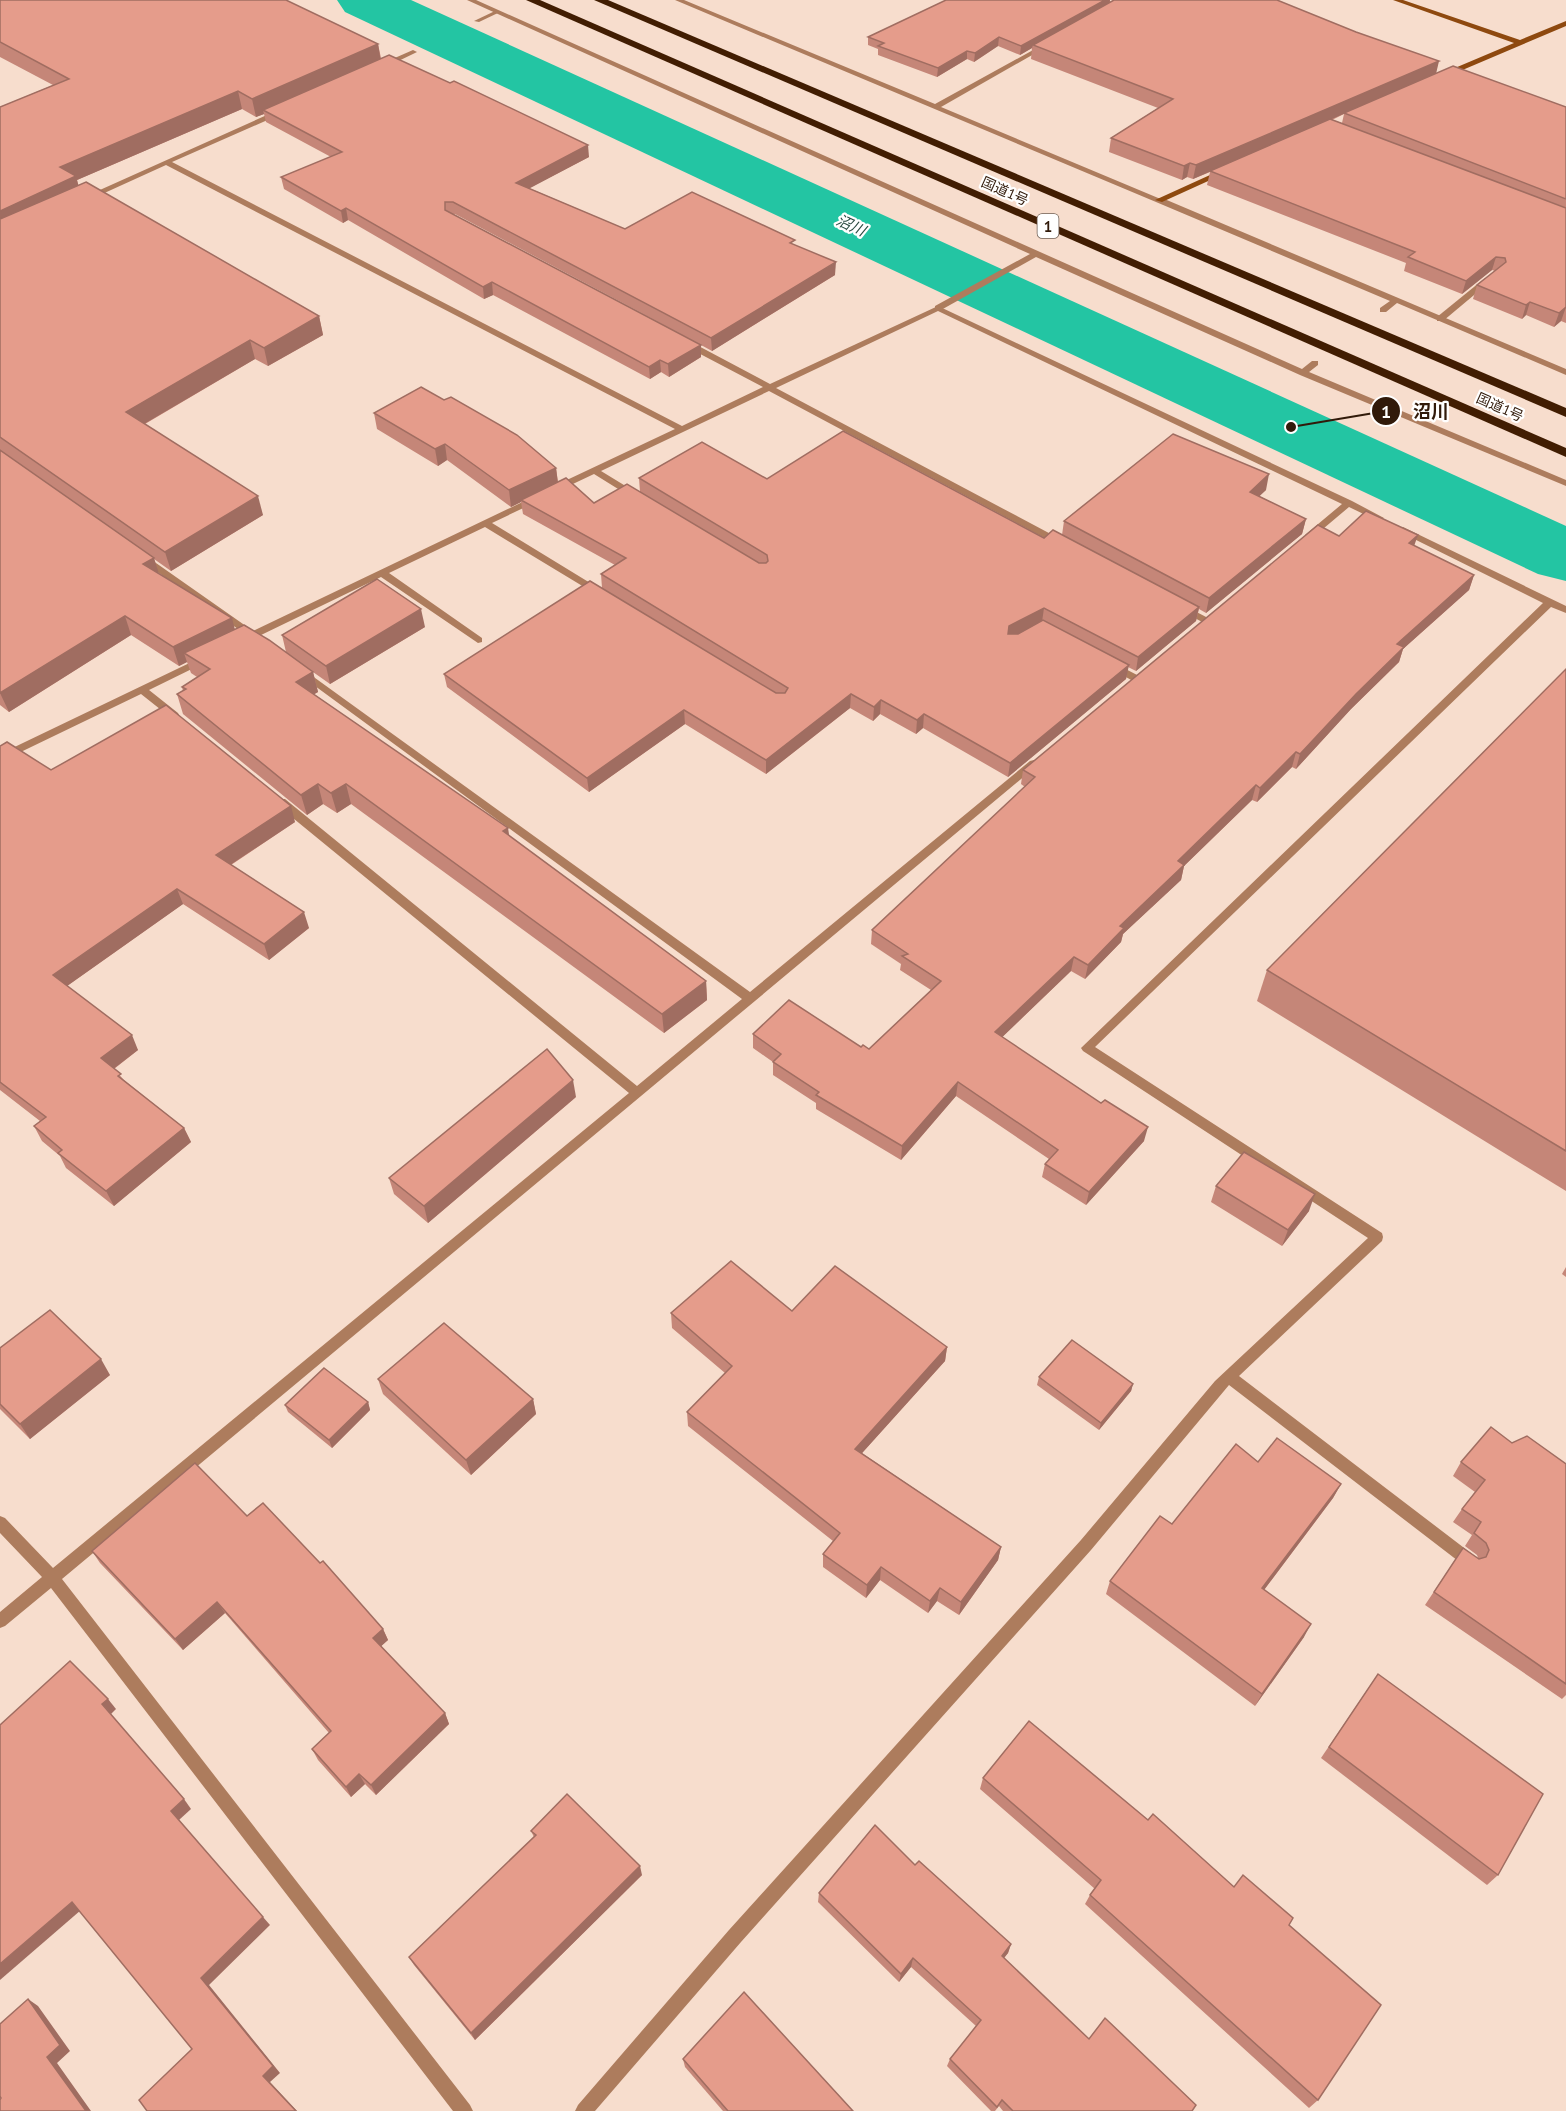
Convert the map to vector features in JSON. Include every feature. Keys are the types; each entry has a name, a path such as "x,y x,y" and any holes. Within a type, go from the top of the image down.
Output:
{"highway":[{"name":"国道1号","path":"531,0 1566,453"},
{"name":"国道1号","path":"599,0 1566,413"}],"street":[{"path":"470,0 1303,373 1566,483"},
{"path":"678,0 1566,372"},
{"path":"1396,0 1521,43"},
{"path":"477,21 497,12"},
{"path":"1435,80 1566,23"},
{"path":"935,107 1057,39"},
{"path":"381,66 413,52"},
{"path":"73,204 284,109"},
{"path":"166,162 681,429"},
{"path":"1159,200 1233,168"},
{"path":"232,645 257,639 382,573 938,308 1035,254"},
{"path":"1440,319 1496,274"},
{"path":"1383,310 1396,300"},
{"path":"938,308 1349,503 1566,610"},
{"path":"677,339 1071,549"},
{"path":"1303,373 1315,363"},
{"path":"595,471 644,501"},
{"path":"1296,547 1349,503"},
{"path":"485,523 608,598"},
{"path":"136,553 257,639"},
{"path":"382,573 478,640"},
{"path":"584,2111 742,1927 1086,1545 1229,1377 1377,1237 1087,1048 1550,602"},
{"path":"1175,604 1207,621"},
{"path":"0,758 212,655"},
{"path":"1099,658 1137,679"},
{"path":"290,663 751,999"},
{"path":"142,689 188,726"},
{"path":"0,1621 1045,755"},
{"path":"270,794 638,1094"},
{"path":"1229,1377 1472,1562"},
{"path":"0,1523 52,1578 464,2111"}],"building":[{"path":"0,0 286,0 378,44 252,99 238,91 60,167 76,176 0,211 0,107 69,79 0,42"},
{"path":"946,0 1105,0 1021,46 999,37 975,53 967,51 938,68 878,46 884,43 868,37"},
{"path":"1114,0 1277,0 1356,32 1439,61 1196,165 1190,163 1184,166 1111,138 1173,99 1033,45"},
{"path":"389,55 450,83 454,81 588,145 516,183 625,229 692,192 795,240 790,243 836,262 711,338 453,202 445,202 445,210 701,345 668,364 660,360 649,367 492,282 483,287 346,208 341,211 281,177 342,152 263,110"},
{"path":"1453,66 1566,107 1566,199 1344,113"},
{"path":"1330,119 1566,208 1566,307 1559,313 1530,302 1526,305 1477,285 1506,262 1505,258 1496,257 1466,281 1408,257 1415,252 1210,171"},
{"path":"86,182 319,316 264,348 250,340 126,412 258,496 165,552 0,437 0,219"},
{"path":"421,387 444,400 451,397 517,435 556,468 509,490 445,444 435,449 374,413"},
{"path":"843,431 1044,538 1053,530 1199,607 1138,657 1044,608 1009,626 1008,634 1018,634 1043,620 1129,665 1010,763 924,714 917,720 881,700 874,707 851,694 766,760 684,710 587,778 444,674 590,581 776,693 785,693 788,688 601,574 626,558 521,500 566,478 594,503 627,484 759,563 766,563 767,555 639,478 702,442 767,479"},
{"path":"1173,434 1269,474 1250,492 1306,519 1209,598 1064,521"},
{"path":"0,450 154,558 143,564 232,618 173,647 125,616 0,693"},
{"path":"1366,511 1418,535 1409,543 1474,575 1397,644 1404,647 1300,754 1296,752 1260,788 1256,785 1178,861 1184,865 1120,926 1124,928 1088,965 1074,957 995,1032 1101,1103 1105,1100 1148,1127 1089,1192 1045,1164 1058,1150 958,1082 902,1146 816,1095 819,1092 773,1062 781,1054 753,1034 789,1000 861,1047 863,1045 869,1049 941,981 902,956 908,954 872,930 1035,777 1023,770 1318,525 1339,536"},
{"path":"377,579 421,609 326,666 282,635"},
{"path":"244,625 313,672 296,682 508,828 503,831 706,981 662,1014 346,784 331,793 318,784 301,795 177,694 186,689 182,687 210,669 184,653"},
{"path":"1566,669 1566,1151 1267,970"},
{"path":"166,705 291,806 216,855 304,912 264,944 177,889 53,975 132,1035 101,1058 121,1074 118,1076 184,1128 106,1191 58,1153 62,1150 34,1126 46,1117 0,1082 0,746 7,742 51,770"},
{"path":"547,1049 573,1080 424,1206 389,1178"},
{"path":"1244,1152 1315,1194 1288,1230 1216,1186"},
{"path":"731,1261 792,1311 835,1266 947,1347 855,1449 1001,1547 961,1602 940,1588 930,1601 881,1567 867,1585 823,1554 840,1533 687,1412 732,1366 671,1313"},
{"path":"50,1310 101,1359 20,1424 0,1404 0,1348"},
{"path":"444,1323 533,1399 466,1460 378,1379"},
{"path":"1072,1340 1133,1384 1101,1423 1039,1377"},
{"path":"324,1368 368,1402 329,1440 285,1405"},
{"path":"1491,1427 1512,1443 1527,1436 1566,1464 1566,1684 1434,1592 1463,1548 1479,1559 1486,1557 1489,1550 1486,1543 1474,1533 1481,1522 1462,1509 1485,1480 1461,1462"},
{"path":"1277,1438 1341,1484 1262,1588 1311,1624 1262,1694 1110,1581 1160,1516 1172,1524 1236,1444 1258,1462"},
{"path":"195,1463 247,1516 263,1503 320,1563 323,1561 383,1629 373,1638 445,1713 371,1785 359,1774 346,1787 312,1749 331,1731 217,1602 175,1639 92,1551"},
{"path":"70,1661 108,1699 102,1704 184,1799 171,1811 263,1917 201,1978 273,2066 263,2076 296,2111 147,2111 139,2100 192,2049 72,1902 0,1964 0,1725"},
{"path":"1378,1674 1543,1794 1498,1875 1329,1747"},
{"path":"1029,1721 1148,1820 1153,1814 1234,1887 1243,1875 1293,1918 1289,1925 1381,2005 1318,2100 1090,1895 1101,1880 983,1778"},
{"path":"567,1794 640,1866 471,2033 409,1957 536,1835 531,1831"},
{"path":"875,1825 915,1865 919,1861 1011,1944 1002,1956 1089,2039 1105,2018 1196,2105 1192,2111 1013,2111 1002,2100 997,2107 950,2059 981,2020 913,1958 901,1974 819,1893"},
{"path":"744,1992 853,2111 728,2111 683,2059"},
{"path":"28,1999 60,2045 47,2057 86,2111 0,2111 0,2024"}],"waterway":[{"name":"沼川","path":"365,0 1566,556"}],"place":[{"name":"沼川","path":"1291,427"}]}
